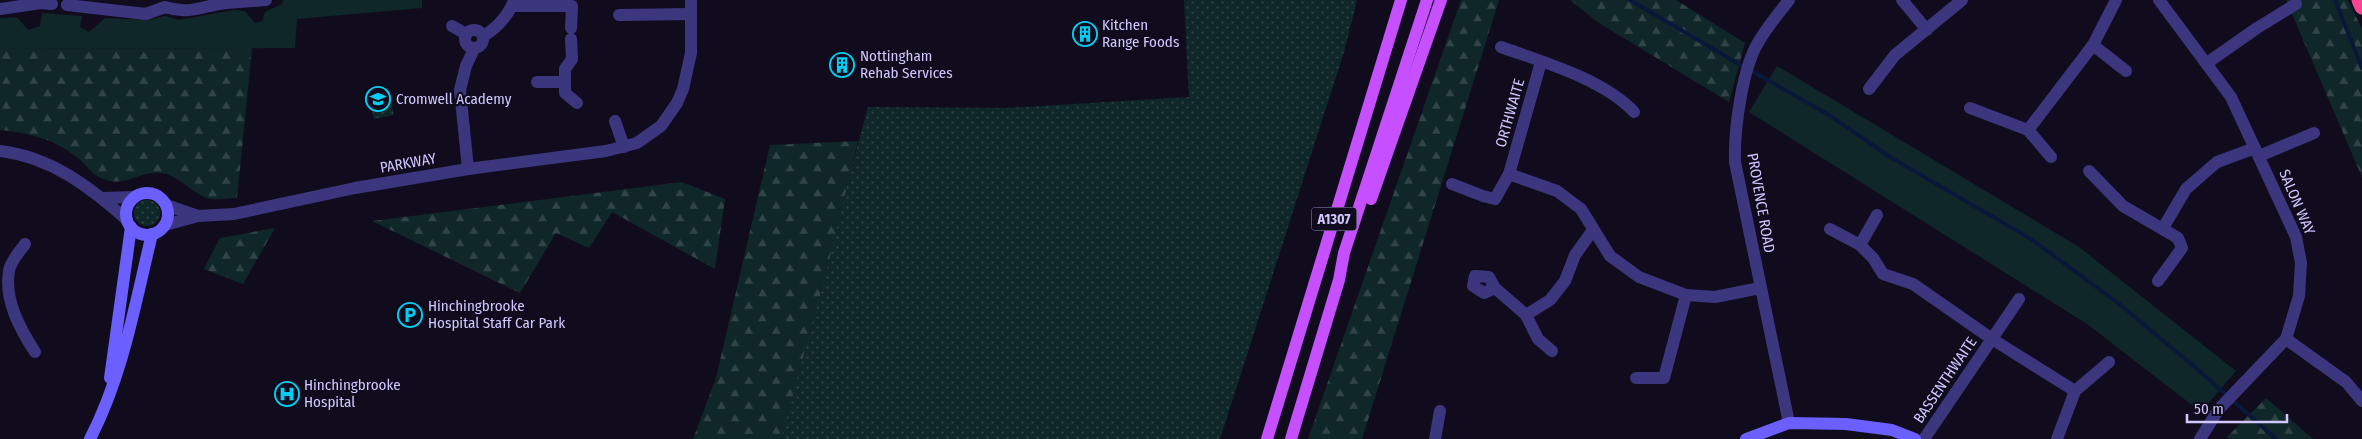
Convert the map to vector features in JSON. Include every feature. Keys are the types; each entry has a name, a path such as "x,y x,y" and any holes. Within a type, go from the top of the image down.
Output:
{"highway":[{"path":"2359,0 2362,7"}],"main road":[{"name":"A1307","path":"1391,32 1393,0"},
{"name":"A1307","path":"1267,439 1401,0"},
{"name":"A1307","path":"1291,439 1339,280 1344,253 1427,0"},
{"name":"A1307","path":"1339,280 1352,254 1440,0"}],"street":[{"path":"67,5 146,14 164,3 179,12 224,4 266,0"},
{"name":"PARKWAY","path":"165,226 198,216 234,214 355,188 468,169 606,152 637,143 661,126 677,103 683,89 691,53 690,0"},
{"name":"PROVENCE ROAD","path":"1789,423 1760,288 1736,162 1735,136 1744,84 1758,42 1790,0"},
{"path":"1902,0 1927,30"},
{"path":"1868,89 1895,55 1962,0"},
{"path":"2028,130 2093,45 2116,0"},
{"name":"SALON WAY","path":"2159,0 2232,97 2296,237 2301,263 2298,296 2286,338 2241,384 2219,410 2200,439"},
{"path":"0,9 41,3 52,4"},
{"path":"483,36 494,31 513,3 572,6 572,59 565,69 564,93 577,102"},
{"path":"2207,63 2281,7 2296,4"},
{"path":"619,14 691,14"},
{"path":"452,26 466,34"},
{"path":"466,34 475,30 483,36"},
{"path":"466,34 466,44 474,49"},
{"path":"468,169 460,90 466,66 474,49 482,44 483,36"},
{"path":"2093,45 2126,71"},
{"path":"1500,47 1541,62 1622,99 1634,112"},
{"name":"ORTHWAITE","path":"1452,184 1495,198 1509,174 1541,62"},
{"path":"537,82 565,82"},
{"path":"1970,108 2028,130 2051,156"},
{"path":"614,121 624,147"},
{"path":"2163,228 2186,189 2217,162 2257,152 2314,133"},
{"path":"0,151 24,154 40,160 72,177 103,198 129,224 144,235 152,234 165,226 168,212 166,205 156,195 142,194 135,197 103,198"},
{"path":"2089,171 2123,206 2178,238 2182,248 2158,281"},
{"path":"1509,174 1557,191 1581,209 1610,256 1639,277 1686,295 1715,297 1760,288"},
{"path":"106,408 129,224 127,207 135,197"},
{"name":"PARKWAY","path":"166,205 198,216"},
{"path":"1860,245 1877,215"},
{"name":"BASSENTHWAITE","path":"1830,229 1860,245 1873,258 1883,274 1914,284 1992,339 2075,391"},
{"path":"1526,315 1550,300 1565,281 1575,255 1593,230"},
{"path":"90,439 106,408 123,356 152,234"},
{"path":"25,244 9,270 6,303 36,352"},
{"path":"1496,288 1526,315 1538,339 1552,351"},
{"path":"1636,378 1664,378 1686,295"},
{"name":"BASSENTHWAITE","path":"1924,439 2019,299"},
{"path":"2286,338 2350,377 2362,401"},
{"path":"2057,439 2075,391 2110,362"},
{"path":"1435,439 1440,411"},
{"path":"1746,439 1789,423 1846,424 1892,430 1916,439"}],"green space":[{"path":"283,0 422,0 422,8 297,19 295,48 0,49 0,18 17,17 28,30 40,26 42,13 82,16 80,27 89,32 105,18 149,20 165,16 179,20 234,10 245,11 255,23 262,21 265,12 282,4"},
{"path":"1184,0 1357,0 1344,52 1220,439 778,439 868,107 1007,108 1189,97"},
{"path":"1461,0 1499,0 1362,439 1308,439"},
{"path":"1570,0 1676,0 1745,43 1729,102 1599,23"},
{"path":"2286,0 2348,0 2362,29 2362,177"},
{"path":"252,48 237,198 210,199 195,192 173,176 160,173 145,174 125,181 110,181 98,177 78,158 60,146 32,135 0,130 0,49"},
{"path":"1777,66 2079,247 2236,371 2201,412 2087,324 1749,112"},
{"path":"388,88 394,115 374,119 368,92"},
{"path":"858,141 826,273 781,439 693,439 716,378 770,145"},
{"path":"682,182 725,199 715,269 612,212 589,248 556,233 520,293 372,221"},
{"path":"147,200 156,204 160,213 156,222 147,226 138,222 134,213 138,204"},
{"path":"275,228 243,284 204,269 220,238"},
{"path":"2266,398 2313,439 2230,439 2227,437"}],"waterway":[{"path":"1630,0 1744,67"},
{"path":"2335,0 2362,68"},
{"path":"1750,70 1829,115 1890,157 2031,239 2118,303 2196,368 2276,439"}],"place":[{"name":"Kitchen Range Foods","path":"1085,34"},
{"name":"Nottingham Rehab Services","path":"842,65"},
{"name":"Cromwell Academy","path":"378,99"},
{"name":"Hinchingbrooke Hospital Staff Car Park","path":"410,315"},
{"name":"Hinchingbrooke Hospital","path":"287,394"}]}
